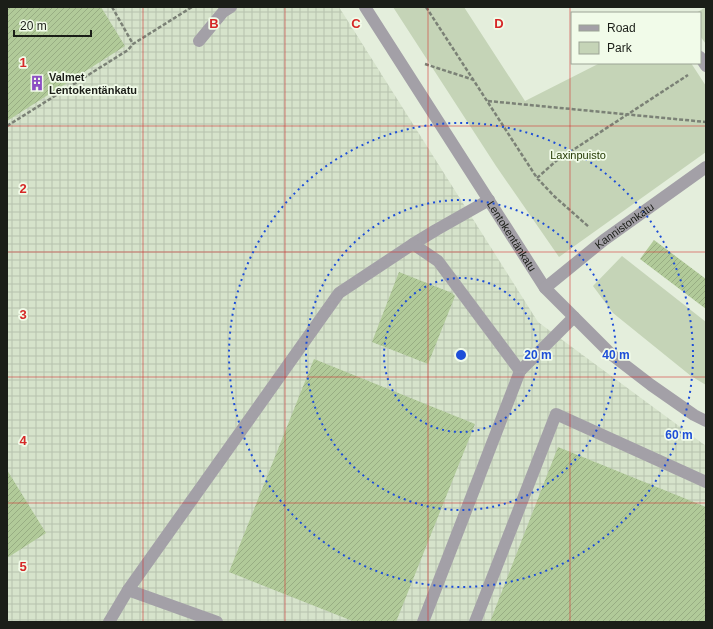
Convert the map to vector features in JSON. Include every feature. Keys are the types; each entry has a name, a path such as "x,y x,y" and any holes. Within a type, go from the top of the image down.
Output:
{"street":[{"path":"199,41 223,12 231,7"},
{"name":"Lentokentänkatu","path":"365,7 545,288 612,355 651,385 694,415 706,421"},
{"name":"Kannistonkatu","path":"545,288 604,240 706,167"},
{"path":"110,622 128,590 339,293 413,244 489,200"},
{"path":"413,244 438,261 520,371"},
{"path":"423,622 520,371 574,317"},
{"path":"475,622 556,414 706,482"},
{"path":"128,590 217,622"}],"path":[{"path":"112,7 133,44"},
{"path":"7,126 128,50 133,44 192,7"},
{"path":"426,7 537,178 554,196 604,240"},
{"path":"537,178 556,161 704,62"},
{"path":"426,64 474,81"},
{"path":"488,101 706,122"}],"shaded area":[{"path":"7,7 339,7 538,322 706,446 706,622 7,622"}],"green space":[{"name":"Laxinpuisto","path":"393,7 464,7 525,101 598,64 692,64 706,86 706,152 559,257 496,166"},
{"path":"706,7 706,44 701,37 701,12 698,12"},
{"path":"622,256 706,322 706,385 691,376 613,313 593,286"}],"building":[{"name":"Valmet Lentokentänkatu","path":"7,7 101,7 125,46 7,121"},
{"path":"654,240 706,279 706,309 640,259"},
{"path":"399,272 452,293 455,296 428,364 372,342"},
{"path":"314,359 475,424 396,622 355,622 229,572"},
{"path":"558,447 706,507 706,622 490,622"},
{"path":"7,470 46,533 7,558"}],"place":[{"name":"Valmet Lentokentänkatu","path":"37,83"}]}
